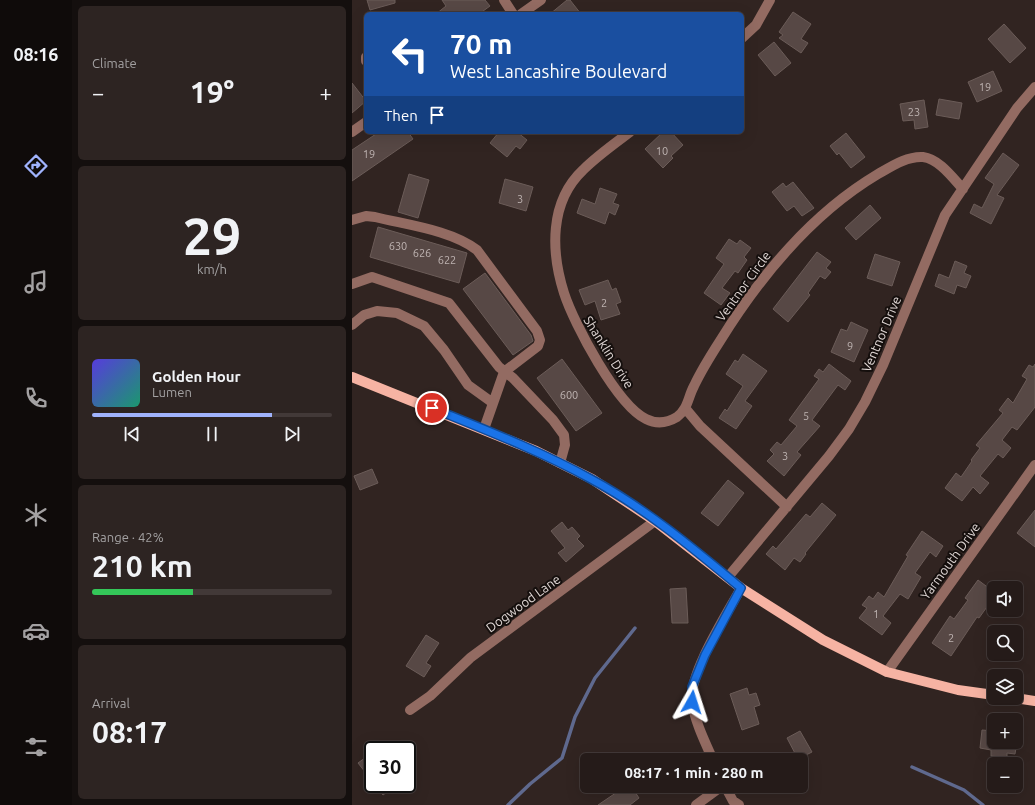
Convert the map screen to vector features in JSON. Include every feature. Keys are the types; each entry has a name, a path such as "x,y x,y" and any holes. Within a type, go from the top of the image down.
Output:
{"main road":[{"path":"352,377 484,430 560,463 592,479 655,521 741,588 823,640 887,672 958,690 987,694"},
{"path":"1023,700 1035,702"}],"street":[{"path":"504,0 512,12"},
{"path":"524,12 541,0"},
{"path":"744,36 756,25 770,0"},
{"name":"Ventnor Drive","path":"728,577 829,456 866,402 883,365 945,215 1017,108 1035,87"},
{"path":"352,132 364,123"},
{"name":"Shanklin Drive","path":"628,134 583,170 565,192 556,219 554,245 559,278 570,311 590,350 624,400 645,419 656,422 665,422 676,417 686,408"},
{"name":"Ventnor Circle","path":"686,408 693,387 751,293 792,244 836,204 866,182 904,160 913,157 932,160 963,189"},
{"path":"352,220 366,216 375,217 454,237 477,250 537,331 540,340 538,346 504,372 484,430"},
{"path":"352,284 359,280 372,277 449,303 489,356 504,372 513,378 553,420 564,435 565,445 560,463"},
{"path":"352,325 364,315 377,311 397,313 424,326 444,350 468,385 493,403"},
{"path":"686,408 700,426 786,507"},
{"name":"Yarmouth Drive","path":"887,672 1035,465"},
{"name":"Dogwood Lane","path":"410,710 430,696 470,658 655,521"},
{"path":"710,753 696,720 692,702 692,687 705,655 741,588"},
{"path":"696,805 713,793"},
{"path":"728,793 733,801 739,805"}],"building":[{"path":"367,0 395,0 395,3 370,10"},
{"path":"442,0 485,0 490,6 482,12 438,12 446,6"},
{"path":"567,0 570,0 579,12 552,12"},
{"path":"793,12 811,24 801,39 808,43 801,53 779,38 783,35 779,32"},
{"path":"1004,24 1026,48 1010,63 988,39"},
{"path":"774,42 791,63 775,76 758,55"},
{"path":"993,71 1002,91 977,102 968,82"},
{"path":"352,83 364,98 364,103 352,113"},
{"path":"939,99 962,103 959,119 936,115"},
{"path":"924,100 928,127 915,129 914,120 903,121 900,104"},
{"path":"846,133 865,157 851,168 839,153 837,155 830,146"},
{"path":"376,134 409,134 413,139 352,181 352,150"},
{"path":"497,134 520,134 527,140 520,149 516,146 507,157 490,143"},
{"path":"661,134 673,134 683,145 671,156 673,158 663,168 645,149"},
{"path":"1003,153 1019,165 997,195 1004,198 991,224 970,213 974,204 982,208 994,184 985,178"},
{"path":"409,174 429,180 418,218 398,212"},
{"path":"505,179 533,187 526,211 499,203"},
{"path":"793,182 814,208 802,216 794,206 787,211 772,192 783,183 786,187"},
{"path":"600,188 617,194 613,203 619,205 615,215 609,212 605,224 577,213 582,199 595,204"},
{"path":"870,205 881,218 856,240 845,228"},
{"path":"378,227 467,253 459,283 370,257"},
{"path":"729,239 737,244 740,240 751,248 744,257 747,260 738,273 735,271 722,288 730,293 721,305 704,293 724,264 716,258"},
{"path":"817,252 831,262 826,268 831,272 825,279 820,276 808,293 810,295 788,322 773,309"},
{"path":"875,254 900,262 892,286 867,278"},
{"path":"955,261 967,266 964,273 971,276 966,288 957,285 954,294 935,286 939,274 949,278"},
{"path":"485,273 531,335 533,341 513,355 463,289"},
{"path":"608,280 612,290 616,288 621,302 616,304 620,314 601,320 595,301 585,305 579,290"},
{"path":"851,322 868,330 854,362 831,352 841,329 847,331"},
{"path":"743,354 767,371 745,401 752,406 736,429 719,418 725,409 727,411 743,386 726,374 735,360 738,362"},
{"path":"562,359 602,413 576,431 537,378"},
{"path":"829,364 851,381 845,390 838,385 812,420 820,426 797,452 801,455 784,476 767,461 774,454 770,450 777,442 781,445 797,426 789,420 819,379 814,376 819,369 823,372"},
{"path":"1035,364 1035,407 1017,430 1012,427 1002,440 1011,448 1003,458 998,454 980,476 989,483 980,494 973,487 962,501 945,488 956,473 961,477 980,448 976,445 1003,413 999,410 1008,398 1013,403 1027,379 1022,376 1029,365 1033,367"},
{"path":"372,469 378,483 360,490 354,476"},
{"path":"728,480 744,493 718,526 701,513"},
{"path":"822,503 836,515 805,553 806,554 800,562 794,558 785,570 766,554 773,546 776,549 806,514 810,517"},
{"path":"1035,510 1035,547 1017,533"},
{"path":"562,522 568,530 572,527 580,536 577,539 584,546 566,562 558,553 565,548 551,531"},
{"path":"922,531 943,546 936,557 930,552 915,573 921,577 908,599 900,594 883,616 891,623 882,635 859,618 867,608 862,605 869,596 873,599 878,592 884,597 908,556 906,555"},
{"path":"978,580 987,587 987,607 979,618 977,617 951,656 932,643 950,616 954,619 968,600 965,598"},
{"path":"686,588 688,623 672,623 670,589"},
{"path":"426,635 439,643 426,663 431,666 424,677 406,666"},
{"path":"747,688 749,695 756,693 760,705 754,707 759,724 742,730 730,694"},
{"path":"982,730 987,730 987,749 1016,749 1015,754 1007,753 1007,757 999,757 991,756 991,750 980,748"},
{"path":"800,731 812,752 808,754 795,753 787,738"},
{"path":"364,759 364,771 358,763"},
{"path":"616,793 636,793 639,798 630,805 598,805"}],"waterway":[{"path":"508,805 530,784 562,758 575,717 595,678 635,628"},
{"path":"912,767 964,790 983,805"}],"route":[{"path":"432,408 536,451 592,479 655,521 741,588 705,655 692,687 692,702"}]}
